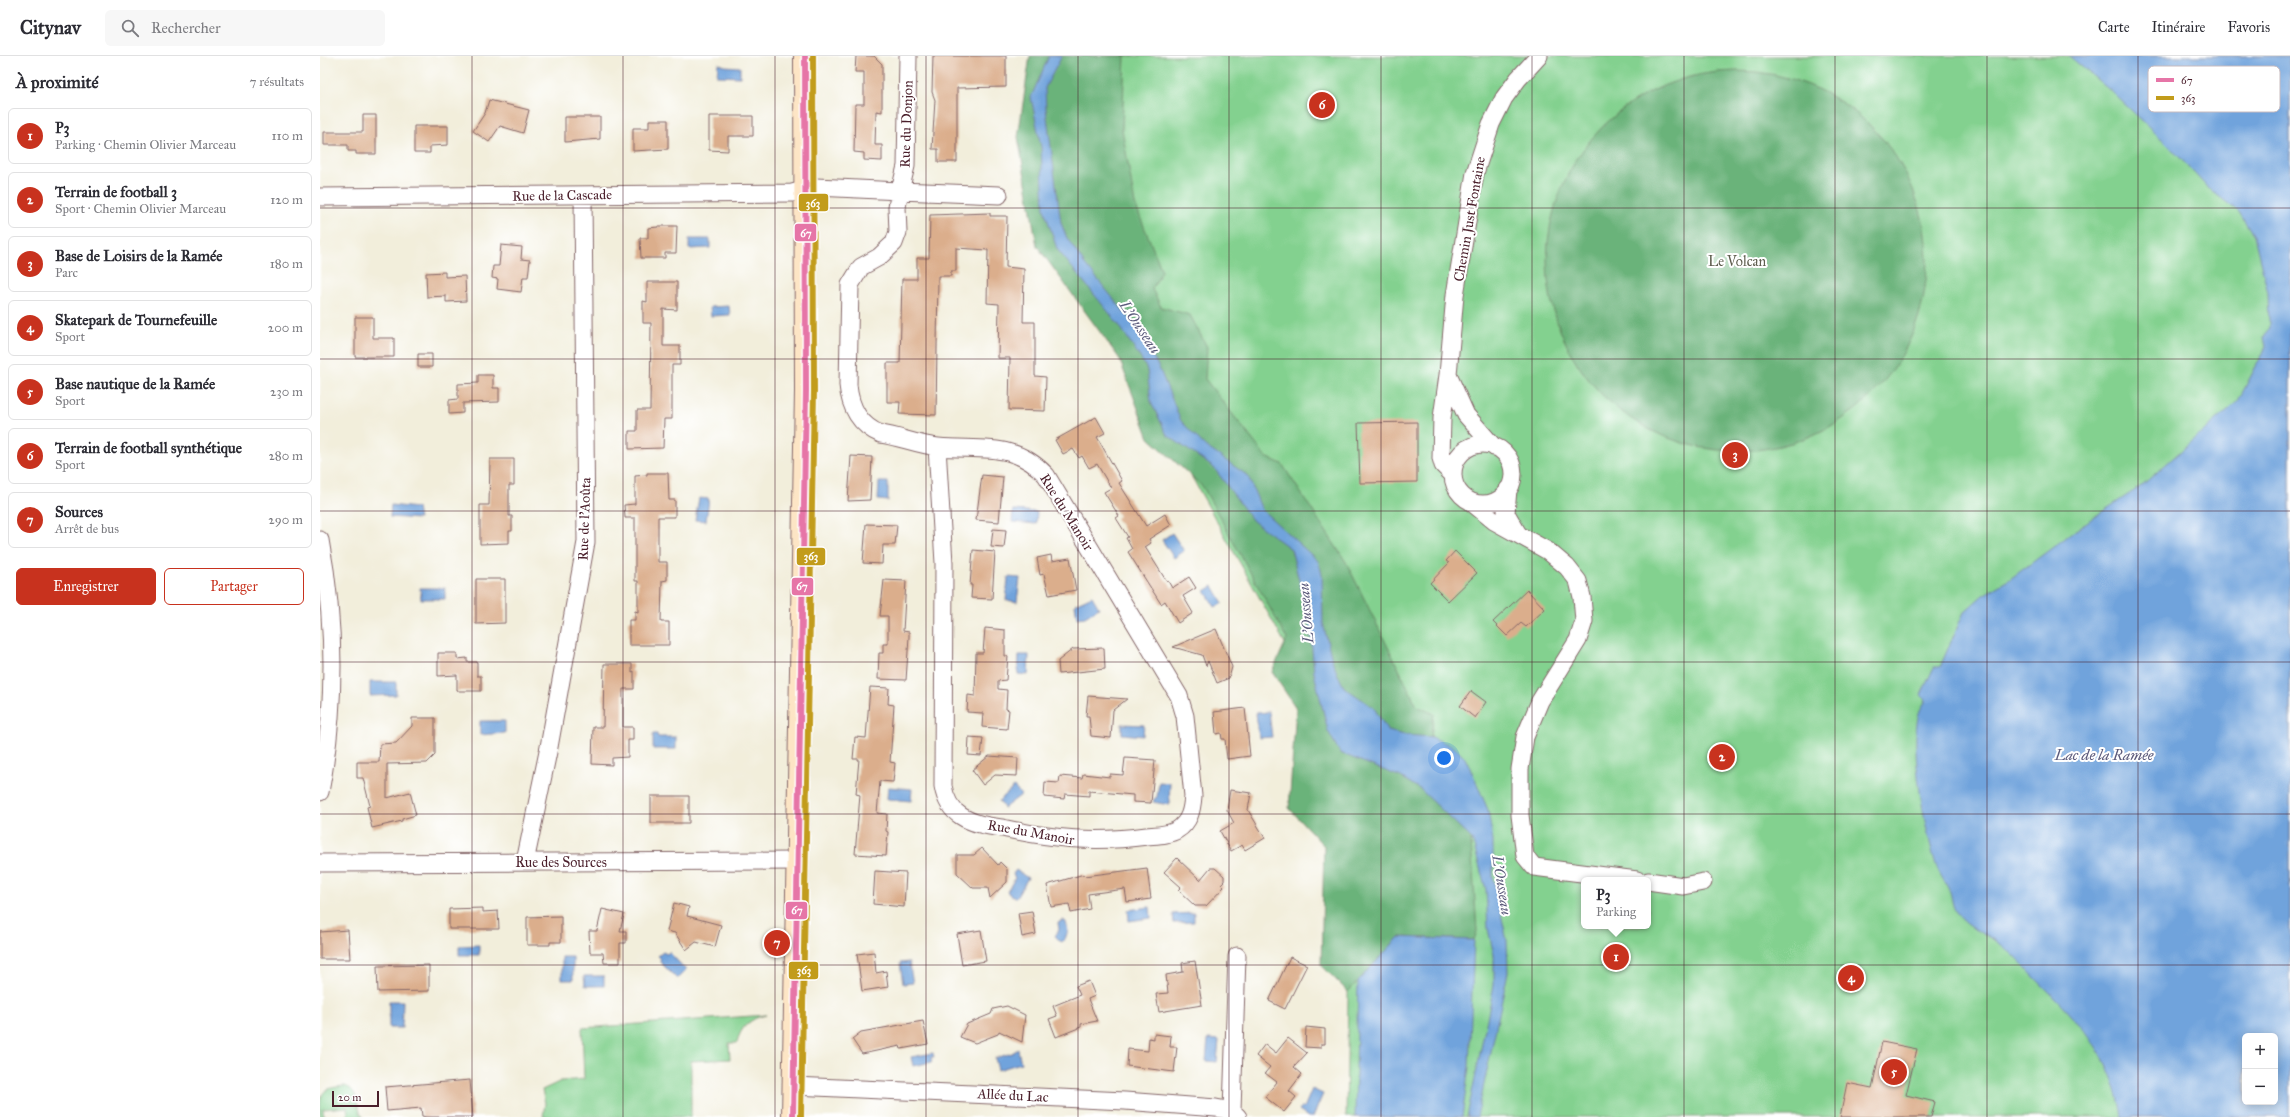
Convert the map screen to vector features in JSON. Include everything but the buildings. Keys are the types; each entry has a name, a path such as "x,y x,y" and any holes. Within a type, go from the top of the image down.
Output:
{"main road":[{"path":"793,1117 806,391 804,191 805,56"}],"street":[{"name":"Rue du Donjon","path":"900,191 906,166 908,56"},
{"name":"Chemin Just Fontaine","path":"1453,475 1443,465 1442,418 1448,375 1455,295 1467,212 1482,148 1504,98 1518,79 1539,56"},
{"path":"804,191 816,187 999,195"},
{"name":"Rue de la Cascade","path":"320,197 792,193 804,191"},
{"name":"Rue du Manoir","path":"900,191 897,207 898,232 894,243 880,257 861,267 850,285 849,397 857,416 872,431 937,447 1007,451 1028,460 1046,475 1179,696 1185,716 1193,796 1192,809 1188,819 1176,831 1103,841 1044,838 977,823 962,817 952,808 945,795 943,786 944,563 937,447"},
{"name":"Rue de l'Aoûta","path":"525,862 550,740 586,542 583,195"},
{"name":"Chemin Just Fontaine","path":"1448,375 1466,415 1481,434 1494,447"},
{"path":"1518,534 1506,513 1508,490 1512,477 1511,465 1505,454 1494,447 1478,445 1470,447 1457,459 1453,475 1458,491 1494,521 1548,551 1578,582 1582,597 1584,621 1578,640 1540,701 1524,736 1520,769 1520,815 1525,856 1534,867 1613,877"},
{"path":"1471,502 1488,504 1496,501 1508,490"},
{"path":"320,540 329,592 333,639 331,726 320,792"},
{"name":"Rue des Sources","path":"323,863 798,861"},
{"path":"1651,881 1683,886 1704,882"},
{"name":"Allée du Lac","path":"794,1086 1125,1101 1216,1108 1235,1114 1237,956"}],"green space":[{"path":"1030,56 1125,56 1122,129 1135,204 1162,271 1152,289 1161,307 1190,315 1207,347 1205,379 1266,457 1282,464 1346,562 1417,706 1434,714 1431,737 1400,764 1470,827 1477,931 1474,940 1399,937 1348,992 1321,965 1324,846 1289,808 1296,708 1272,672 1287,639 1203,487 1149,438 1119,358 1037,246 1018,137"},
{"path":"1074,56 2290,56 2290,1117 1346,1117 1349,935 1296,663 1063,247"},
{"name":"Le Volcan","path":"1737,71 1774,75 1792,79 1810,86 1842,103 1871,127 1895,156 1912,188 1919,206 1923,224 1927,261 1923,298 1919,316 1912,334 1895,366 1871,395 1842,419 1810,436 1792,443 1774,447 1737,451 1700,447 1682,443 1664,436 1632,419 1603,395 1579,366 1562,334 1555,316 1551,298 1547,261 1551,224 1555,206 1562,188 1579,156 1603,127 1632,103 1664,86 1682,79 1700,75"},
{"path":"766,1015 756,1018 747,1024 738,1037 737,1043 729,1043 730,1059 691,1061 691,1117 543,1117 545,1103 542,1090 561,1081 584,1079 582,1028"},
{"path":"345,1086 353,1091 363,1117 348,1117 347,1107 323,1109 324,1117 320,1117 320,1102 323,1093 331,1088"}],"water":[{"path":"1049,56 1062,56 1045,88 1046,109 1061,223 1067,238 1084,263 1140,331 1160,370 1181,421 1205,446 1248,476 1262,510 1318,561 1322,574 1323,623 1332,660 1344,687 1374,708 1388,731 1405,735 1432,737 1455,748 1465,758 1488,810 1493,840 1493,877 1507,941 1508,972 1477,1117 1467,1117 1494,985 1494,955 1488,929 1486,890 1472,839 1421,790 1401,777 1340,753 1328,731 1314,673 1310,624 1291,549 1253,521 1214,468 1167,435 1151,402 1147,370 1143,362 1119,325 1057,249 1044,209 1041,147 1031,97"},
{"name":"Lac de la Ramée","path":"2069,56 2290,56 2290,1117 2122,1117 2118,1096 2103,1058 2080,1026 2009,951 1972,928 1956,912 1950,892 1936,865 1927,831 1917,767 1916,728 1919,713 1926,700 1921,695 1934,667 1940,667 1964,612 1983,595 2010,579 2091,519 2140,487 2238,401 2266,347 2264,337 2269,327 2268,293 2254,236 2239,212 2207,187 2168,145 2113,93"},
{"path":"718,63 725,66 740,67 740,77 717,76"},
{"path":"689,239 710,239 710,248 689,249"},
{"path":"729,306 730,315 711,316 710,307"},
{"path":"879,482 888,482 888,501 878,500"},
{"path":"699,498 709,499 706,521 695,520"},
{"path":"391,505 417,508 419,519 390,517"},
{"path":"1013,510 1037,512 1036,524 1012,522"},
{"path":"1172,533 1184,551 1174,558 1162,540"},
{"path":"1008,577 1020,578 1017,602 1006,600"},
{"path":"1213,586 1223,603 1215,607 1205,591"},
{"path":"420,588 445,588 445,599 421,599"},
{"path":"1092,596 1099,608 1085,617 1077,618 1075,604"},
{"path":"1019,655 1029,655 1028,675 1018,674"},
{"path":"370,682 396,682 396,695 370,696"},
{"path":"1269,712 1272,737 1259,738 1256,713"},
{"path":"480,721 505,721 505,733 480,735"},
{"path":"1122,724 1144,725 1143,736 1122,734"},
{"path":"653,734 657,734 658,737 676,737 676,749 653,749"},
{"path":"1159,782 1170,783 1169,805 1153,802 1157,797"},
{"path":"888,787 912,789 911,801 887,799"},
{"path":"1014,787 1021,795 1004,808 999,801"},
{"path":"1016,870 1028,878 1016,898 1007,892 1015,878 1013,874"},
{"path":"1150,907 1151,918 1129,921 1128,910"},
{"path":"1194,913 1194,922 1174,923 1173,914"},
{"path":"1063,920 1066,922 1068,931 1065,939 1061,942 1055,936 1059,930 1058,923"},
{"path":"1399,937 1474,940 1469,1067 1462,1117 1355,1117 1358,981"},
{"path":"479,945 479,955 459,955 459,946"},
{"path":"663,952 667,954 669,952 686,970 677,979 659,961 661,959 658,956"},
{"path":"562,957 573,957 573,980 562,980"},
{"path":"909,962 913,983 903,984 900,963"},
{"path":"584,976 604,976 604,986 585,986"},
{"path":"389,1001 403,1001 402,1028 389,1028"},
{"path":"1208,1039 1219,1040 1217,1062 1206,1061"},
{"path":"1018,1049 1021,1063 998,1070 995,1058 1012,1053"},
{"path":"933,1053 934,1057 931,1057 932,1062 913,1066 911,1057"},
{"path":"1312,1089 1323,1094 1313,1117 1308,1117 1299,1111 1301,1108 1304,1108"}],"transit line":[{"name":"67","path":"793,1117 806,391 805,56"},
{"name":"363","path":"801,1117 814,391 813,56"}],"place":[{"name":"Terrain de football synthétique","path":"1322,105"},
{"name":"Base de Loisirs de la Ramée","path":"1735,455"},
{"name":"Terrain de football 3","path":"1722,757"},
{"name":"Sources","path":"777,943"},
{"name":"P3","path":"1616,957"},
{"name":"Skatepark de Tournefeuille","path":"1851,978"},
{"name":"Base nautique de la Ramée","path":"1894,1072"}],"water label":[{"name":"L'Ousseau","path":"1140,327"},
{"name":"L'Ousseau","path":"1306,613"},
{"name":"L'Ousseau","path":"1502,885"}]}
